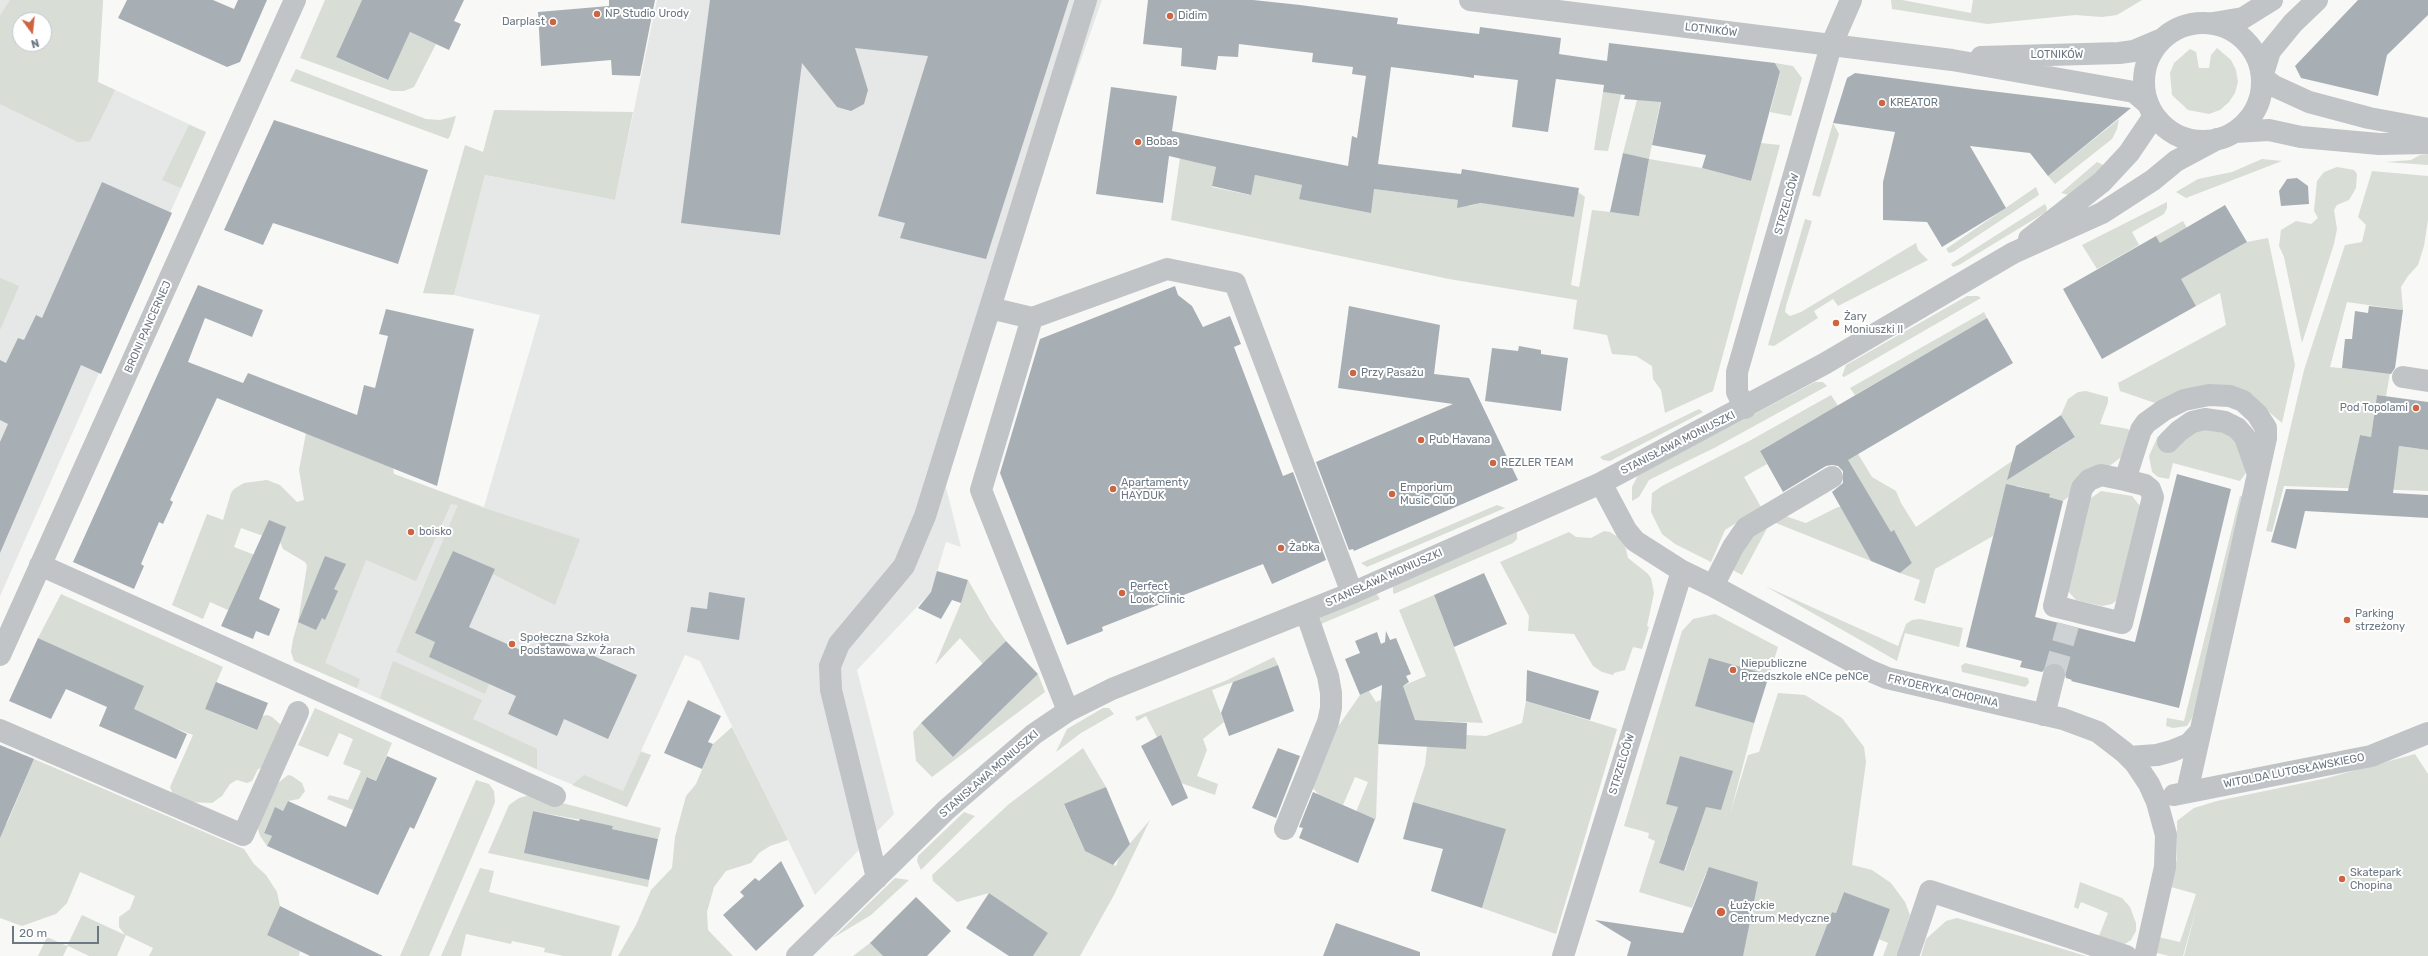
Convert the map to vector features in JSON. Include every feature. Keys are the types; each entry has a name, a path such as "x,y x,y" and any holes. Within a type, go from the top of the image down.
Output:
{"street":[{"name":"BRONI PANCERNEJ","path":"0,655 296,0"},
{"path":"877,878 831,690 830,666 839,644 895,578 912,549 925,516 1086,0"},
{"name":"LOTNIKÓW","path":"1470,0 1952,60 2134,92 2151,110"},
{"name":"STRZELCÓW","path":"1744,408 1737,392 1735,382 1737,372 1831,46 1851,0"},
{"path":"2272,0 2244,18 2211,23 2192,23 2175,29 2160,40 2150,54 2145,70 2144,87 2151,110 2166,128 2182,137 2199,141 2269,130 2300,136 2379,144 2428,143"},
{"path":"2226,136 2247,122 2256,109 2261,93 2262,77 2270,51 2293,23 2317,0"},
{"path":"2211,23 2231,29 2247,41 2258,58 2262,77 2274,86 2309,102 2369,118 2428,129"},
{"name":"LOTNIKÓW","path":"1952,60 2012,55 2119,53 2134,51 2160,40"},
{"name":"STANISŁAWA MONIUSZKI","path":"2014,253 2056,216 2102,182 2129,153 2151,110"},
{"name":"STANISŁAWA MONIUSZKI","path":"797,956 946,810 1034,734 1068,712 1112,689 1352,593 1601,483 1744,408 1913,314 2014,253 2102,213 2153,180 2176,161 2226,136"},
{"path":"990,308 1032,318 1167,269 1235,283 1352,593"},
{"path":"1032,318 981,490 1068,712"},
{"path":"2403,377 2428,381"},
{"path":"2125,480 2142,430 2146,423 2164,410 2184,400 2220,395 2243,401 2262,420 2266,428 2266,438 2187,792"},
{"path":"2168,442 2179,430 2192,422 2205,419 2226,422 2236,428 2245,437 2258,474"},
{"path":"2101,476 2125,480 2145,485 2150,489 2152,497 2122,623 2070,618 2054,606 2082,488 2089,480 2101,476"},
{"path":"1713,586 1733,547 1746,528 1832,477"},
{"name":"FRYDERYKA CHOPINA","path":"1601,483 1626,530 1635,541 1682,571 1713,586 1877,675 2063,719 2098,732 2129,757 2149,784 2157,802 2166,835 2165,867 2145,956"},
{"path":"40,565 504,775 555,796"},
{"name":"STRZELCÓW","path":"1562,956 1682,571"},
{"path":"1285,829 1328,722 1331,708 1331,693 1328,676 1306,612"},
{"path":"2044,715 2054,675"},
{"path":"0,730 243,835 298,712"},
{"path":"2129,757 2157,755 2172,751 2189,744 2199,733"},
{"name":"WITOLDA LUTOSŁAWSKIEGO","path":"2157,802 2166,797 2187,792 2371,756 2428,733"},
{"path":"1908,956 1930,891 2126,956"}],"shaded area":[{"path":"0,0 103,0 98,82 206,132 0,596"},
{"path":"10,0 103,0 98,82 115,90 90,141 78,142 0,104 0,16"},
{"path":"325,0 362,0 336,57 387,80 410,32 436,44 414,87 404,91 392,91 300,58"},
{"path":"657,0 1102,0 1034,193 946,487 961,547 946,542 931,592 857,670 894,814 815,895 700,661 685,655 641,751 651,755 627,807 549,775 311,668 394,474 484,507 540,315 454,295 485,175 615,200"},
{"path":"1891,0 1902,0 1971,13 1973,0 2142,0 2117,15 2102,17 2075,15 1987,24 1892,9"},
{"path":"2217,48 2231,60 2236,70 2238,82 2235,93 2229,102 2220,110 2209,114 2188,110 2172,95 2170,73 2174,63 2190,49 2196,52 2199,68 2209,68 2211,55"},
{"path":"1775,63 1793,66 1802,78 1791,116 1770,112 1780,73"},
{"path":"296,69 426,119 440,120 456,116 450,136 448,139 290,81"},
{"path":"1603,92 1621,94 1608,151 1594,150"},
{"path":"1638,96 1661,99 1649,159 1702,168 1751,181 1761,143 1780,145 1713,391 1665,413 1661,390 1653,379 1652,366 1636,356 1612,354 1607,335 1573,329 1577,300 1449,279 1171,220 1180,158 1216,167 1212,187 1250,195 1255,175 1302,185 1299,199 1374,189 1458,200 1458,205 1469,206 1482,203 1574,217 1578,192 1585,197 1571,285 1579,287 1592,210 1639,215 1649,160 1623,153"},
{"path":"494,110 633,112 615,200 485,175 454,295 423,293 465,145 483,152"},
{"path":"2119,119 2117,129 2112,139 2055,184 2048,176"},
{"path":"1833,123 1839,134 1820,197 1812,195"},
{"path":"189,125 206,132 181,188 162,180"},
{"path":"2428,154 2428,165 2386,162 2411,160 2420,155"},
{"path":"2262,159 2282,161 2186,198 2176,192 2198,179 2232,172"},
{"path":"2097,162 2105,166 2069,195 2061,193"},
{"path":"2337,167 2354,170 2357,174 2356,188 2349,200 2337,205 2334,210 2337,229 2334,244 2302,343 2284,257 2279,246 2281,230 2296,221 2311,224 2318,218 2314,211 2317,181 2324,172"},
{"path":"2372,171 2428,176 2428,220 2424,246 2418,265 2401,287 2403,310 2347,302 2330,367 2390,373 2386,396 2377,395 2371,437 2360,435 2356,454 2397,459 2399,446 2428,450 2428,491 2284,486 2272,532 2266,531 2304,370 2345,245 2362,242 2366,225 2358,217"},
{"path":"2036,187 2039,195 1953,252 1949,253 1946,249"},
{"path":"2167,202 2167,208 2164,214 2132,232 2139,245 2097,269 2082,245"},
{"path":"2045,204 2047,208 2046,212 1959,265 1953,267 1951,264"},
{"path":"1805,219 1812,221 1786,306 1785,312 1790,316 1801,312 1916,243 1918,250 1928,260 1838,306 1833,299 1814,311 1818,318 1774,346 1768,345"},
{"path":"2183,221 2208,264 2247,242 2268,238 2295,365 2282,423 2256,401 2158,404 2120,391 2118,383 2226,325 2220,293 2196,306 2156,236"},
{"path":"0,278 19,286 0,330"},
{"path":"1967,296 1978,296 1981,298 1844,377 1842,376 1846,365"},
{"path":"1984,312 1987,318 1855,395 1850,388"},
{"path":"1815,382 1823,382 1827,386 1716,447 1649,480 1639,497 1632,501 1632,487 1638,475"},
{"path":"2086,391 2108,397 2108,402 2100,424 2128,429 2132,433 2124,455 2063,501 2049,497 2049,494 2017,486 2005,490 1993,536 1935,569 1925,604 1914,600 1920,580 1900,573 1912,563 1895,532 1892,534 1820,416 1760,451 1767,464 1744,477 1761,507 1725,530 1711,562 1675,544 1662,534 1651,512 1652,493 1662,486 1751,440 1831,395 1848,421 1855,449 1872,477 1896,491 1901,503 1916,527 2031,448 2052,452 2075,437 2061,415 2068,399 2078,392"},
{"path":"1699,409 1703,412 1610,461 1603,460 1600,457"},
{"path":"2202,429 2229,434 2237,442 2246,473 2240,481 2173,463 2169,479 2158,477 2152,472 2149,456 2158,436 2177,448 2188,434"},
{"path":"306,433 393,468 394,474 484,508 580,539 555,605 493,574 495,569 453,551 415,633 435,642 429,657 489,683 485,694 396,652 458,505 451,504 416,581 366,560 325,663 360,679 357,688 294,661 291,652 298,622 307,566 305,562 283,549 280,542 241,528 234,547 273,562 258,599 241,616 210,602 203,619 172,605 207,514 223,520 231,493 234,489 244,483 267,480 280,485 297,502 304,500 299,470"},
{"path":"2101,491 2132,496 2140,506 2118,599 2112,604 2102,606 2076,600 2068,591 2087,501"},
{"path":"2240,496 2245,497 2192,718 2187,726 2173,728 2166,726 2167,718 2184,721"},
{"path":"1497,505 1505,508 1367,567 1361,563"},
{"path":"1838,507 1841,507 1871,561 1771,521 1742,575 1727,567 1743,539 1764,523 1782,515 1806,523"},
{"path":"1604,531 1610,532 1624,541 1628,558 1651,578 1654,593 1647,626 1649,627 1642,649 1633,647 1625,670 1614,673 1613,675 1602,672 1593,666 1574,634 1528,631 1529,616 1500,562 1569,532 1576,537 1591,538"},
{"path":"1517,532 1517,539 1513,543 1394,594 1393,592 1393,586"},
{"path":"968,580 991,620 1006,641 983,664 960,638 935,665 961,603"},
{"path":"1765,586 1898,646 1906,624 1912,620 1920,619 1963,628 1959,647 1905,633 1897,661"},
{"path":"1376,593 1380,599 1321,624 1320,616"},
{"path":"61,594 223,667 205,709 256,730 262,716 267,715 272,717 281,725 263,768 258,769 252,781 247,783 237,780 230,784 222,796 212,803 187,802 173,794 170,787 193,735 172,727 167,738 127,722 143,686 38,638"},
{"path":"1434,595 1483,723 1393,719 1391,730 1379,730 1376,819 1356,812 1368,782 1355,777 1343,805 1318,794 1311,786 1337,728 1360,695 1369,691 1376,702 1404,690 1403,686 1426,676 1399,610"},
{"path":"1715,614 1778,647 1754,724 1730,814 1748,755 1759,752 1778,693 1805,695 1842,718 1864,747 1866,762 1852,865 1872,870 1891,883 1905,902 1910,915 1897,956 1883,956 1888,943 1879,939 1890,909 1844,892 1836,913 1832,912 1815,956 1742,956 1758,882 1706,873 1692,908 1639,892 1655,841 1648,838 1649,833 1624,826 1682,631 1693,619","holes":["1667,838 1693,846 1685,871 1659,863"]},
{"path":"1274,657 1278,665 1212,690 1224,722 1203,739 1207,750 1197,776 1218,784 1215,795 1181,783 1146,716 1137,721 1135,717 1225,681"},
{"path":"393,661 482,700 473,719 537,749 537,769 380,698"},
{"path":"1965,663 2028,678 2029,683 2025,687 1962,672 1961,666"},
{"path":"1038,674 1045,692 932,777 916,761 913,732 921,723 953,757"},
{"path":"1526,701 1617,729 1556,934 1482,908 1506,829 1413,802 1425,765 1427,747 1466,735 1486,736 1522,723"},
{"path":"315,708 392,743 376,781 368,777 353,810 327,799 329,795 348,800 361,771 343,764 353,739 339,733 328,757 298,745"},
{"path":"1103,708 1109,708 1114,714 1081,733 1056,752 1067,729"},
{"path":"732,727 788,840 770,846 759,853 751,863 726,871 714,887 707,912 708,930 733,956 618,956 636,925 651,890 672,868 675,837 686,796 696,784 713,744"},
{"path":"1083,748 1106,787 1064,805 1085,851 1116,866 1120,855 1150,820 1114,895 1080,956 1033,956 1048,933 989,893 957,902 933,881 932,875 1009,804"},
{"path":"641,752 651,755 627,807 572,785 584,775 623,791"},
{"path":"2415,754 2428,774 2428,956 2184,956 2197,906 2183,956 2169,956 2153,952 2158,937 2180,942 2196,894 2171,887 2177,859 2177,821 2182,817 2194,808 2217,801 2327,778"},
{"path":"34,759 244,849 254,864 266,875 277,892 280,906 267,935 300,951 299,956 149,956 153,948 126,935 117,956 89,956 68,946 63,956 38,956 47,937 67,946 82,915 125,935 119,927 119,917 130,909 135,896 80,872 67,903 56,914 22,926 0,918 0,833 8,821"},
{"path":"288,775 302,783 305,791 299,799 288,801 283,811 275,808 264,832 272,836 267,846 260,836 258,829 260,821 278,783"},
{"path":"476,780 489,784 494,791 495,802 490,815 429,956 400,956"},
{"path":"530,795 661,828 658,839 612,829 613,826 533,811 525,853 649,880 648,887 488,853 509,805 519,798"},
{"path":"964,812 975,816 921,870 917,861 918,856"},
{"path":"480,868 494,871 489,892 620,926 611,956 564,956 544,952 545,948 512,941 511,944 466,934 461,956 441,956"},
{"path":"895,878 909,880 871,915 833,938"},
{"path":"2080,882 2122,898 2130,907 2136,923 2136,931 2131,940 2120,947 2097,941 2108,913 2081,902 2078,909 2074,907"},
{"path":"1957,918 2086,956 1921,956 1926,939 1946,921"},
{"path":"870,943 883,956 853,956"}],"building":[{"path":"127,0 213,0 234,9 238,0 267,0 240,62 227,67 118,18"},
{"path":"362,0 464,0 454,21 461,24 449,50 410,32 388,80 336,57"},
{"path":"609,0 655,0 640,76 612,75 611,60 541,66 538,12 609,6"},
{"path":"710,0 1069,0 986,259 900,238 905,223 878,216 928,56 855,48 868,90 864,104 851,111 837,107 802,63 780,235 681,223"},
{"path":"1148,0 1253,0 1300,5 1398,18 1397,24 1479,34 1480,27 1561,38 1559,54 1607,61 1609,43 1775,63 1780,72 1751,181 1702,168 1706,155 1652,145 1661,102 1624,99 1625,95 1603,92 1604,85 1556,79 1548,132 1512,127 1518,80 1474,75 1474,78 1391,67 1378,164 1461,174 1462,169 1579,188 1574,217 1481,203 1457,208 1458,200 1374,189 1371,213 1299,199 1302,185 1255,175 1251,195 1212,186 1216,167 1169,156 1163,203 1096,194 1111,87 1177,96 1172,131 1348,166 1352,136 1357,138 1366,76 1352,74 1353,67 1312,62 1313,53 1239,44 1238,57 1218,56 1216,70 1181,66 1182,48 1143,44"},
{"path":"2358,0 2428,0 2428,15 2387,55 2378,96 2301,78 2295,66"},
{"path":"1855,73 2131,108 2048,176 2030,153 1970,146 2006,208 1942,247 1927,222 1883,220 1883,182 1895,132 1833,123 1847,78"},
{"path":"274,120 428,170 398,264 273,223 263,245 224,230"},
{"path":"1623,153 1649,159 1639,216 1610,212"},
{"path":"2297,178 2308,186 2309,204 2281,206 2279,191 2287,179"},
{"path":"102,182 172,213 101,374 81,365 0,553 0,442 8,424 0,420 0,360 6,363 18,338 24,340 36,315 42,318"},
{"path":"2225,205 2247,242 2181,279 2196,306 2102,359 2063,289 2156,236 2160,243"},
{"path":"198,285 263,310 252,337 205,318 188,362 243,383 248,373 357,415 364,385 375,388 388,336 379,334 386,309 474,329 437,486 217,398 170,500 173,502 163,524 159,522 141,564 144,566 134,589 73,562"},
{"path":"1175,286 1178,295 1192,306 1203,327 1230,316 1241,344 1234,347 1283,476 1293,472 1326,560 1272,584 1263,564 1102,627 1103,631 1067,645 1000,473 1040,339"},
{"path":"1349,306 1440,325 1434,374 1469,378 1518,480 1354,551 1353,549 1349,550 1316,462 1453,404 1338,388"},
{"path":"2369,306 2403,310 2395,368 2391,374 2342,368 2345,339 2352,339 2355,311 2368,313"},
{"path":"1987,318 2013,363 1848,460 1891,532 1894,530 1912,563 1900,573 1871,561 1832,492 1843,483 1843,471 1838,466 1826,466 1783,492 1760,451"},
{"path":"1519,346 1541,350 1541,354 1568,358 1561,411 1485,401 1492,348 1518,351"},
{"path":"2377,395 2428,402 2428,450 2399,446 2393,493 2428,495 2428,518 2305,511 2296,549 2271,542 2286,489 2348,491 2360,435 2371,437"},
{"path":"2061,415 2075,437 2007,480 2016,446"},
{"path":"2177,474 2231,489 2179,708 2071,681 2072,680 2066,678 2063,666 2057,663 2050,663 2042,672 2020,667 2022,661 1966,647 2006,484 2050,494 2049,497 2063,501 2035,617 2135,642"},
{"path":"269,520 286,527 259,599 280,609 269,636 256,631 253,639 221,626"},
{"path":"453,551 495,569 469,627 534,656 544,634 637,675 608,739 564,719 557,736 508,714 516,696 429,657 435,642 415,633"},
{"path":"325,556 346,564 334,589 338,591 325,620 322,618 316,630 298,622"},
{"path":"937,571 968,580 961,603 952,600 941,619 918,608 931,592"},
{"path":"1484,573 1507,624 1454,647 1434,595"},
{"path":"709,592 745,598 739,640 687,632 691,607 707,609"},
{"path":"1386,631 1390,640 1396,638 1411,674 1406,676 1409,682 1403,686 1415,720 1467,723 1466,749 1378,744 1382,685 1360,695 1345,659 1360,653 1355,641 1377,632 1381,644 1385,642"},
{"path":"38,638 144,686 134,709 187,734 176,759 99,726 107,707 66,689 51,719 9,701"},
{"path":"1006,641 1038,674 953,757 921,723"},
{"path":"1709,658 1769,675 1754,723 1695,706"},
{"path":"1278,665 1294,711 1229,736 1221,713 1233,682"},
{"path":"1527,670 1599,691 1590,720 1526,701"},
{"path":"216,682 268,703 257,730 205,709"},
{"path":"688,700 721,716 708,742 713,744 702,769 664,753"},
{"path":"1161,735 1188,798 1172,806 1141,746"},
{"path":"0,745 34,759 0,838"},
{"path":"1278,748 1300,756 1276,818 1252,808"},
{"path":"387,756 437,778 414,829 410,827 378,895 267,846 272,836 264,833 275,807 283,811 288,801 346,827 367,777 376,781"},
{"path":"1680,756 1733,771 1721,810 1706,807 1684,871 1659,863 1678,807 1666,804"},
{"path":"1106,787 1130,844 1113,865 1085,851 1064,804"},
{"path":"1313,792 1375,819 1358,863 1299,838 1303,828 1299,827"},
{"path":"1413,802 1506,829 1482,908 1431,891 1443,849 1403,839"},
{"path":"533,811 579,821 580,819 613,826 612,829 658,839 649,880 524,853"},
{"path":"781,861 804,906 756,951 723,915 744,896 740,892 755,878 759,881"},
{"name":"Łużyckie Centrum Medyczne","path":"1709,867 1758,882 1743,956 1627,956 1631,942 1595,920 1683,933"},
{"path":"1844,892 1890,909 1873,956 1815,956 1832,912 1836,913"},
{"path":"989,893 1048,933 1033,956 1009,956 966,928"},
{"path":"916,897 951,931 927,956 883,956 870,943"},
{"path":"280,906 383,956 310,956 267,935"},
{"path":"1336,923 1420,952 1420,956 1323,956"}],"tunnel":[{"path":"2054,675 2068,625"}],"place":[{"name":"NP Studio Urody","path":"597,14"},
{"name":"Didim","path":"1170,16"},
{"name":"Darplast","path":"553,22"},
{"name":"KREATOR","path":"1882,103"},
{"name":"Bobas","path":"1138,142"},
{"name":"Żary Moniuszki II","path":"1836,323"},
{"name":"Przy Pasażu","path":"1353,373"},
{"name":"Pod Topolami","path":"2416,408"},
{"name":"Pub Havana","path":"1421,440"},
{"name":"REZLER TEAM","path":"1493,463"},
{"name":"Apartamenty HAYDUK","path":"1113,489"},
{"name":"Emporium Music Club","path":"1392,494"},
{"name":"boisko","path":"411,532"},
{"name":"Żabka","path":"1281,548"},
{"name":"Perfect Look Clinic","path":"1122,593"},
{"name":"Parking strzeżony","path":"2347,620"},
{"name":"Społeczna Szkoła Podstawowa w Żarach","path":"512,644"},
{"name":"Niepubliczne Przedszkole eNCe peNCe","path":"1733,670"},
{"name":"Skatepark Chopina","path":"2342,879"},
{"name":"Łużyckie Centrum Medyczne","path":"1721,912"}]}
